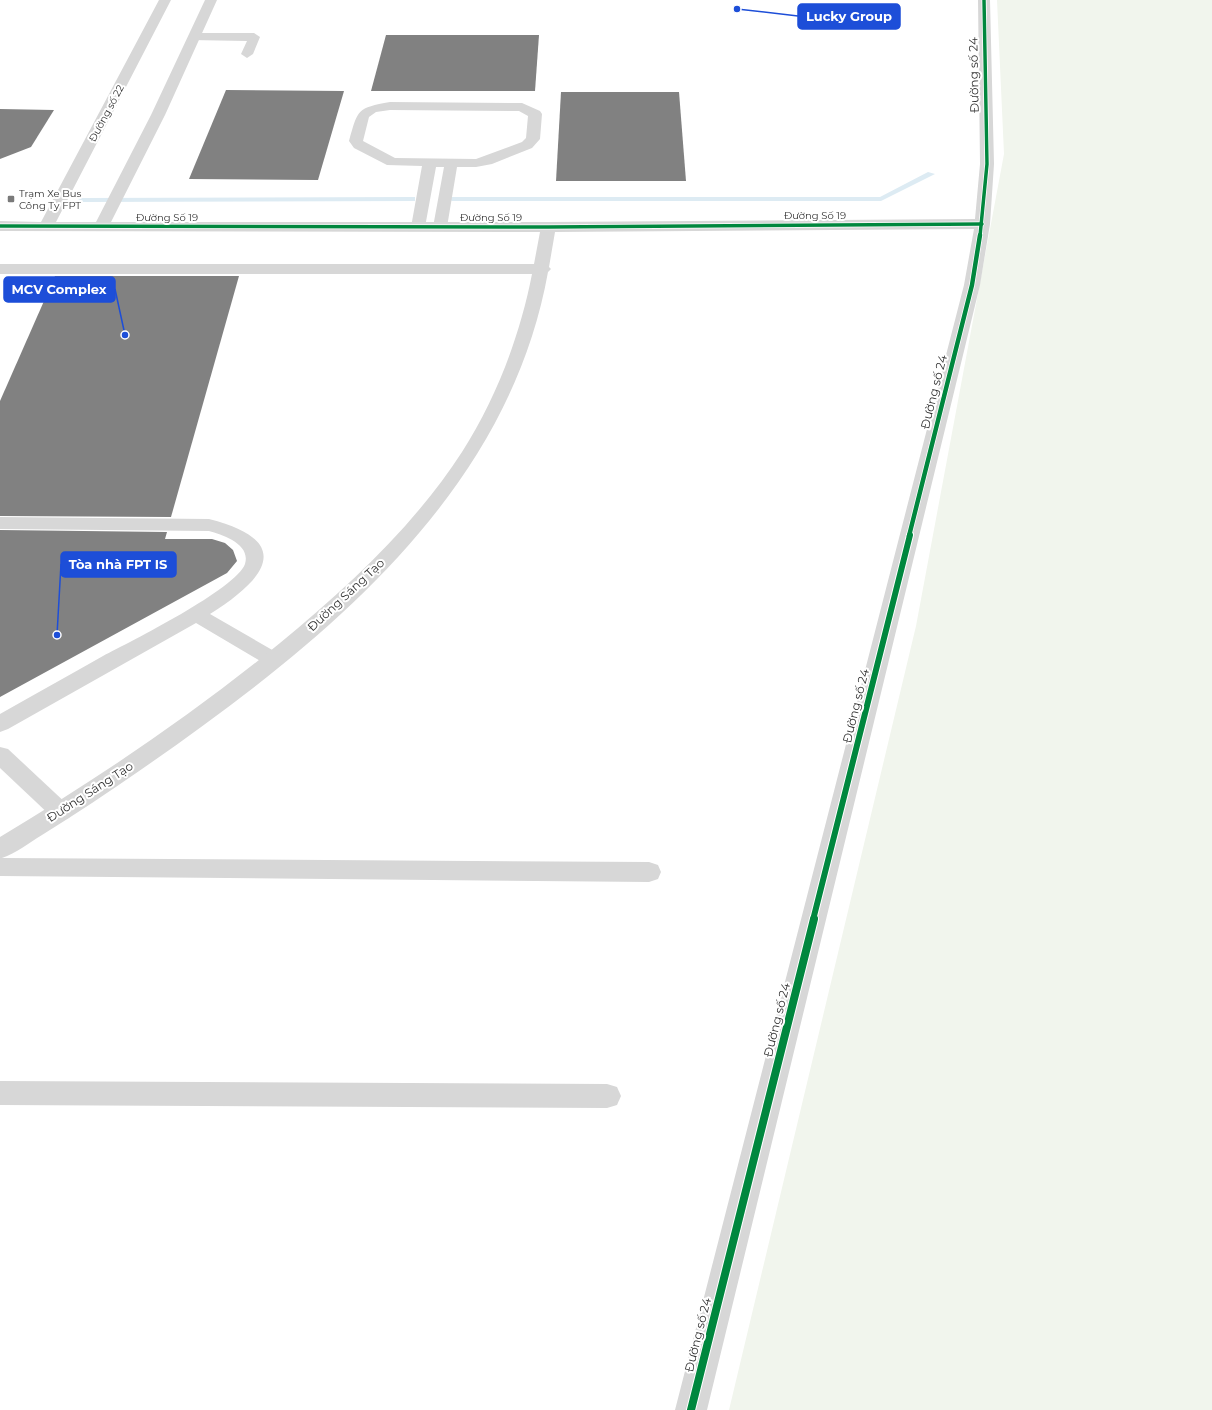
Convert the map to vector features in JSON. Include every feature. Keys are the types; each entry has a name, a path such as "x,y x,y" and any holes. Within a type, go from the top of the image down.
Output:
{"street":[{"name":"Đường số 22","path":"46,227 165,0"},
{"path":"101,227 158,115 211,0"},
{"name":"Đường số 24","path":"691,1410 972,285 982,224 987,164 984,0"},
{"name":"Đường Số 19","path":"0,226 548,227 982,224"},
{"name":"Đường Sáng Tạo","path":"0,849 61,812 148,754 274,660 328,613 378,566 422,519 457,473 488,422 509,379 535,302 543,269 548,227"},
{"path":"0,269 543,269"},
{"path":"0,867 649,872"},
{"path":"0,1093 608,1096"}],"lane":[{"path":"194,37 254,37 246,54"},
{"path":"390,106 516,106 527,109 534,114 533,139 528,144 481,163 430,163 392,162 358,144 356,140 363,115 372,109 390,106"},
{"path":"418,227 430,163"},
{"path":"440,227 451,163"},
{"path":"0,523 199,524 226,529 251,547 255,557 254,564 249,572 236,585 196,614 0,724"},
{"path":"196,614 274,660"},
{"path":"0,754 61,812"}],"shaded area":[{"path":"997,0 1212,0 1212,1410 729,1410 916,626 1004,154"}],"building":[{"path":"386,35 539,35 535,91 371,91"},
{"path":"226,90 344,91 318,180 189,179"},
{"path":"561,92 679,92 686,181 556,181"},
{"path":"0,109 54,110 31,147 0,159"},
{"path":"55,276 239,276 171,517 0,516 0,401"},
{"path":"0,530 167,532 165,539 212,539 225,543 233,550 237,561 227,573 0,697"}],"waterway":[{"path":"452,199 881,199 931,174"},
{"path":"82,200 412,199"}],"cycle path":[{"path":"691,1410 972,285 982,224 987,164 984,0"},
{"path":"0,226 548,227 982,224"}],"place":[{"name":"Lucky Group","path":"737,9"},
{"name":"Trạm Xe Bus Công Ty FPT","path":"11,199"},
{"name":"MCV Complex","path":"125,335"},
{"name":"Tòa nhà FPT IS","path":"57,635"}]}
